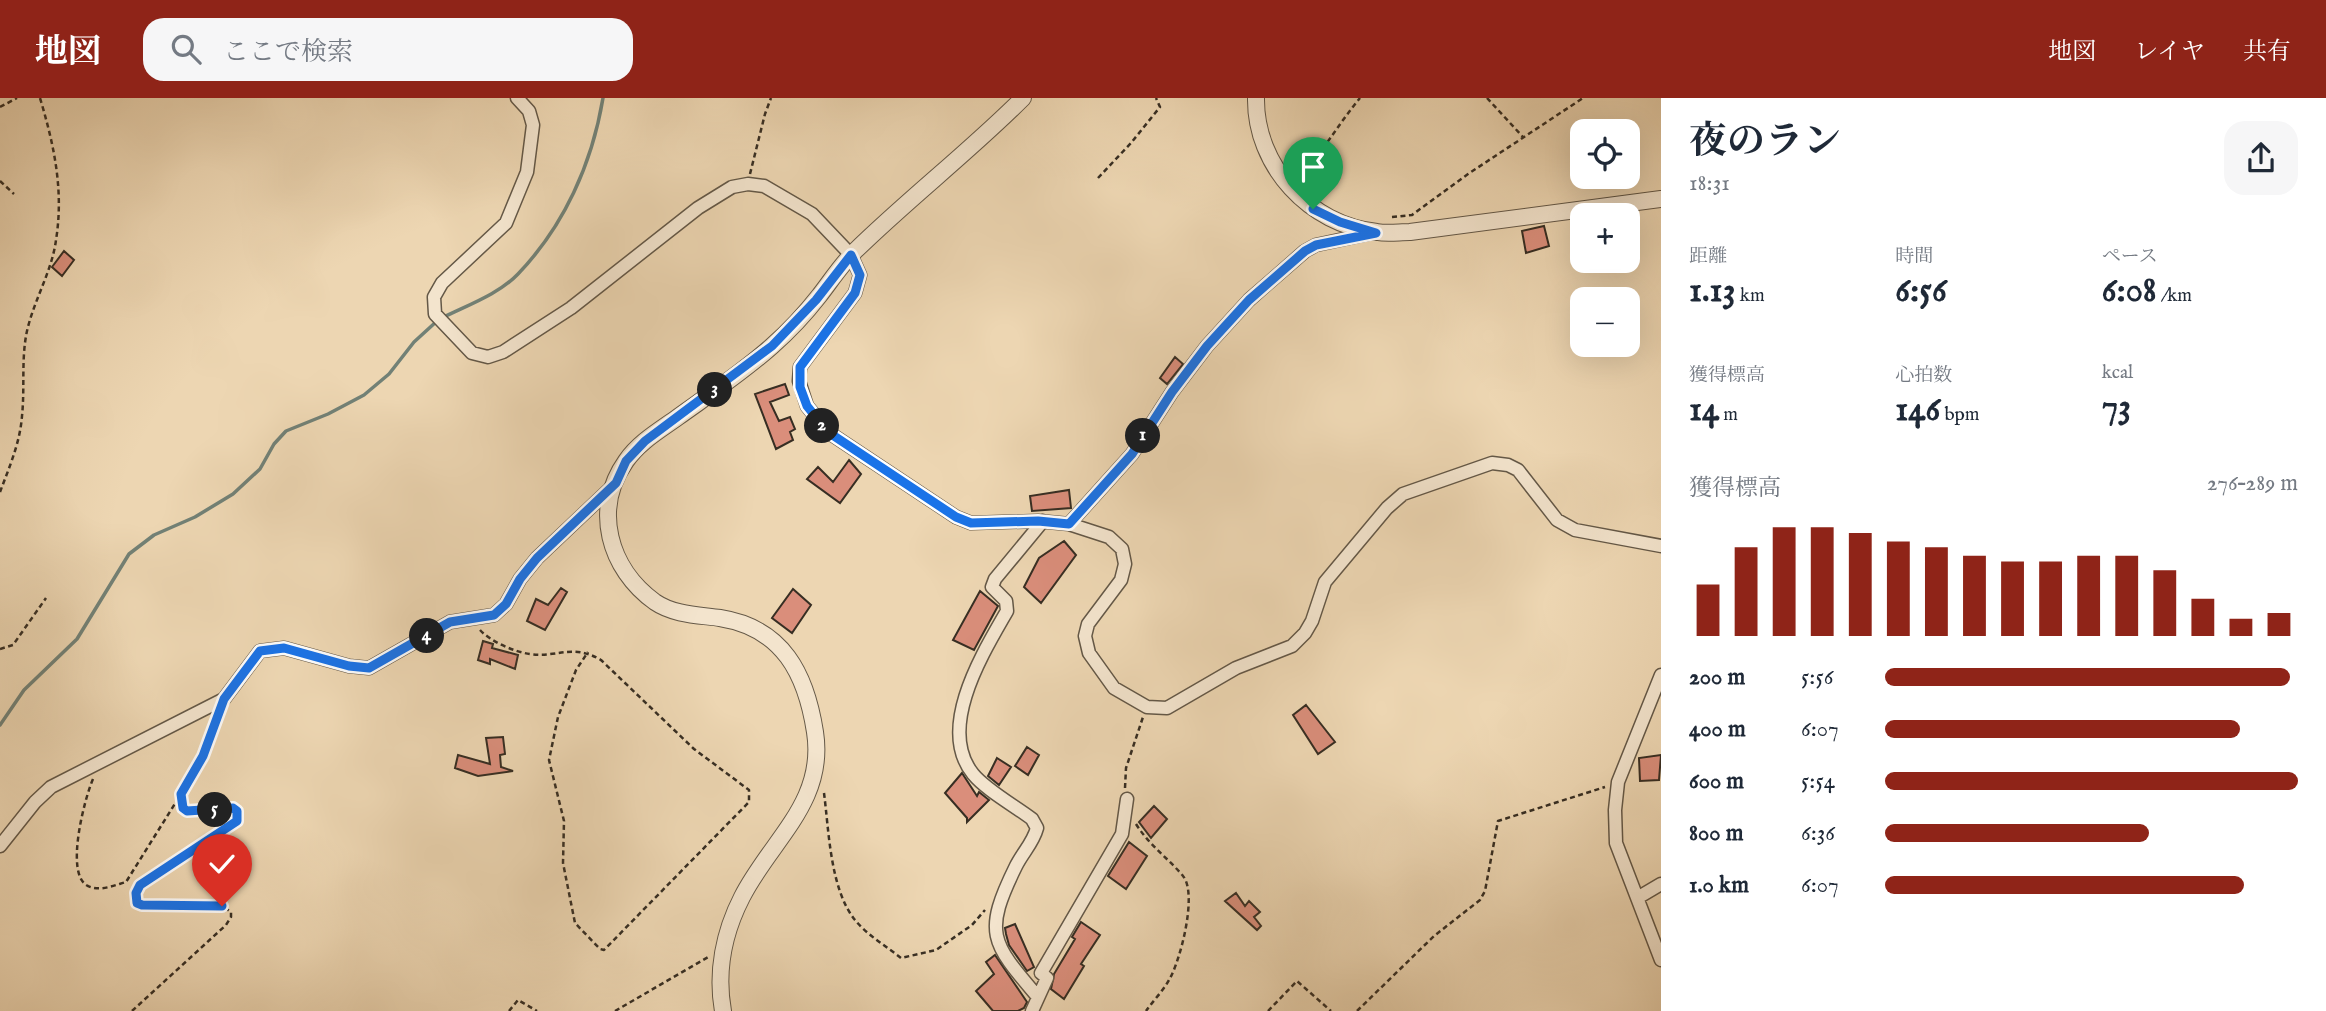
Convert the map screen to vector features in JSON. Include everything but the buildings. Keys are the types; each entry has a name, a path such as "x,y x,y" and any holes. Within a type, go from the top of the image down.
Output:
{"street":[{"path":"517,98 529,111 533,125 527,172 506,223 442,284 433,297 435,314 472,354 488,357 503,352 571,308 698,208 733,187 748,184 764,186 812,214 851,255 860,275 855,293 800,367 800,387 807,406 828,432 956,517 971,523 1043,521 1069,524 1109,537 1122,549 1125,564 1121,580 1088,624 1085,636 1089,653 1114,688 1147,707 1167,708 1236,668 1292,646 1305,634 1312,621 1325,582 1387,508 1403,494 1492,463 1508,465 1518,470 1557,520 1575,530 1661,546"},
{"path":"723,1011 720,970 728,931 742,896 809,794 817,751 814,729 804,684 793,663 776,642 738,621 682,613 658,604 634,585 619,566 610,540 610,508 616,483 626,461 645,441 740,372 793,326 851,255 1023,98"},
{"path":"1256,98 1259,128 1272,162 1289,187 1313,209 1340,222 1376,233"},
{"path":"1069,524 1132,454 1172,392 1207,346 1249,300 1305,251 1316,245 1376,233 1422,230 1661,200"},
{"path":"0,846 35,802 51,787 95,762 224,699 260,651 284,648 349,666 369,668 450,622 494,615 506,604 520,579 537,558 616,483"},
{"path":"1037,996 1012,966 996,940 994,921 1017,863 1034,840 1037,828 1032,819 974,775 962,757 958,733 976,666 1007,611 1006,601 992,587 995,579 1043,521"},
{"path":"1661,675 1618,782 1616,843 1661,960"},
{"path":"1032,1011 1046,978 1041,973 1122,834 1127,799"},
{"path":"1639,897 1661,884"}],"path":[{"path":"0,107 17,98"},
{"path":"0,492 15,454 22,417 23,359 27,330 56,241 60,187 55,149 40,98"},
{"path":"748,184 771,98"},
{"path":"1098,178 1160,107 1156,98"},
{"path":"1289,187 1315,161 1339,123 1360,98"},
{"path":"1487,98 1523,137"},
{"path":"1388,218 1412,215 1583,98"},
{"path":"0,181 14,194"},
{"path":"0,649 13,645 46,598"},
{"path":"478,619 480,631 509,648 531,655 577,650 589,652 631,686 694,749 749,790 751,795 749,802 604,950 575,923 563,863 564,821 549,760 558,717 576,670 589,652"},
{"path":"95,762 97,769 88,789 75,846 84,883 103,888 126,882 203,756 224,699"},
{"path":"1146,1011 1170,979 1187,921 1189,897 1185,878 1157,852 1137,826 1127,799 1126,768 1147,707"},
{"path":"814,775 822,785 837,883 853,918 865,931 901,958 936,950 972,925 985,910"},
{"path":"1357,1011 1434,936 1480,900 1485,891 1498,821 1618,782"},
{"path":"132,1011 226,925 231,917 230,912 222,906 137,903 136,893 140,885 237,821 237,811 233,808 187,811 183,808 181,794"},
{"path":"615,1011 725,947"},
{"path":"1268,1011 1297,981 1332,1011"},
{"path":"509,1011 518,1000 537,1011"}],"waterway":[{"path":"444,317 510,281 549,236 574,193 592,147 603,98"},
{"path":"0,725 24,690 77,639 129,554 154,535 195,517 233,494 260,469 274,444 286,431 328,414 364,395 389,374 414,342 437,321"}],"route":[{"path":"222,906 142,905 137,903 136,893 140,885 237,821 237,811 233,808 187,811 183,808 181,794 203,756 224,699 260,651 284,648 349,666 369,668 450,622 494,615 506,604 520,579 537,558 616,483 626,461 645,441 772,346 816,300 851,255 860,275 855,293 800,367 800,387 807,406 828,432 956,517 971,523 1038,521 1069,524 1132,454 1172,392 1207,346 1249,300 1305,251 1316,245 1376,233 1340,222 1313,209"}]}
